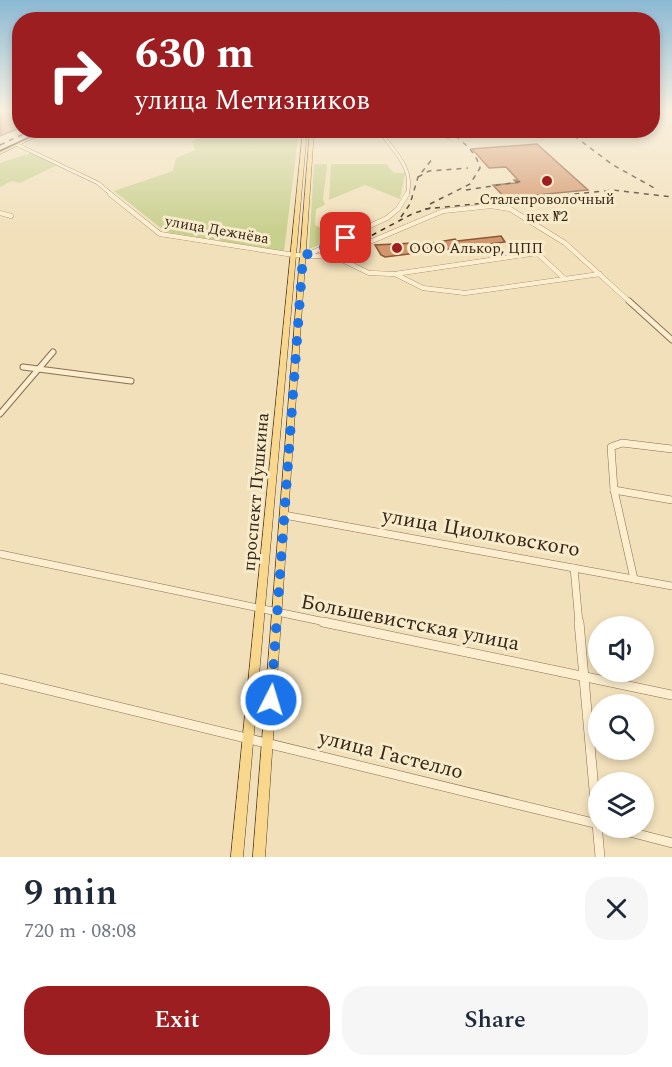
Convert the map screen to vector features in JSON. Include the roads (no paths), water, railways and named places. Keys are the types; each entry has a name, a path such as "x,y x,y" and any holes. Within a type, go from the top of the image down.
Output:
{"main road":[{"name":"проспект Пушкина","path":"259,857 278,614 304,151"},
{"name":"проспект Пушкина","path":"237,857 310,151"}],"street":[{"name":"улица Дежнёва","path":"31,151 98,183 153,231 299,256 334,257"},
{"path":"299,256 379,224 393,213 405,199 409,182 408,171 394,151"},
{"path":"334,257 431,214 491,206 516,212 527,222 566,243 672,340"},
{"path":"0,213 11,216"},
{"path":"334,257 369,273 395,274 537,254 542,255 566,279"},
{"path":"395,274 423,288 465,293 600,274"},
{"path":"0,414 53,352"},
{"path":"23,367 131,381"},
{"path":"634,579 614,490 610,452 614,444 637,443 672,449"},
{"path":"614,490 672,500"},
{"name":"улица Циолковского","path":"284,515 672,586"},
{"name":"Большевистская улица","path":"0,554 261,611 672,695"},
{"path":"574,568 593,772"},
{"name":"улица Гастелло","path":"0,678 588,822"},
{"path":"599,838 600,857"},
{"path":"653,838 672,843"}],"railway":[{"path":"430,204 470,184 480,168 471,151"},
{"path":"594,151 613,165 658,190"},
{"path":"418,177 433,158"},
{"path":"418,177 429,171 468,168"},
{"path":"401,217 410,204 418,177"},
{"path":"466,190 524,181"},
{"path":"428,209 613,190 672,197"},
{"path":"428,209 433,207"},
{"path":"363,240 412,214 428,209"}],"place":[{"name":"Сталепроволочный цех №2","path":"547,181"},
{"name":"ООО Алькор, ЦПП","path":"397,248"}]}
